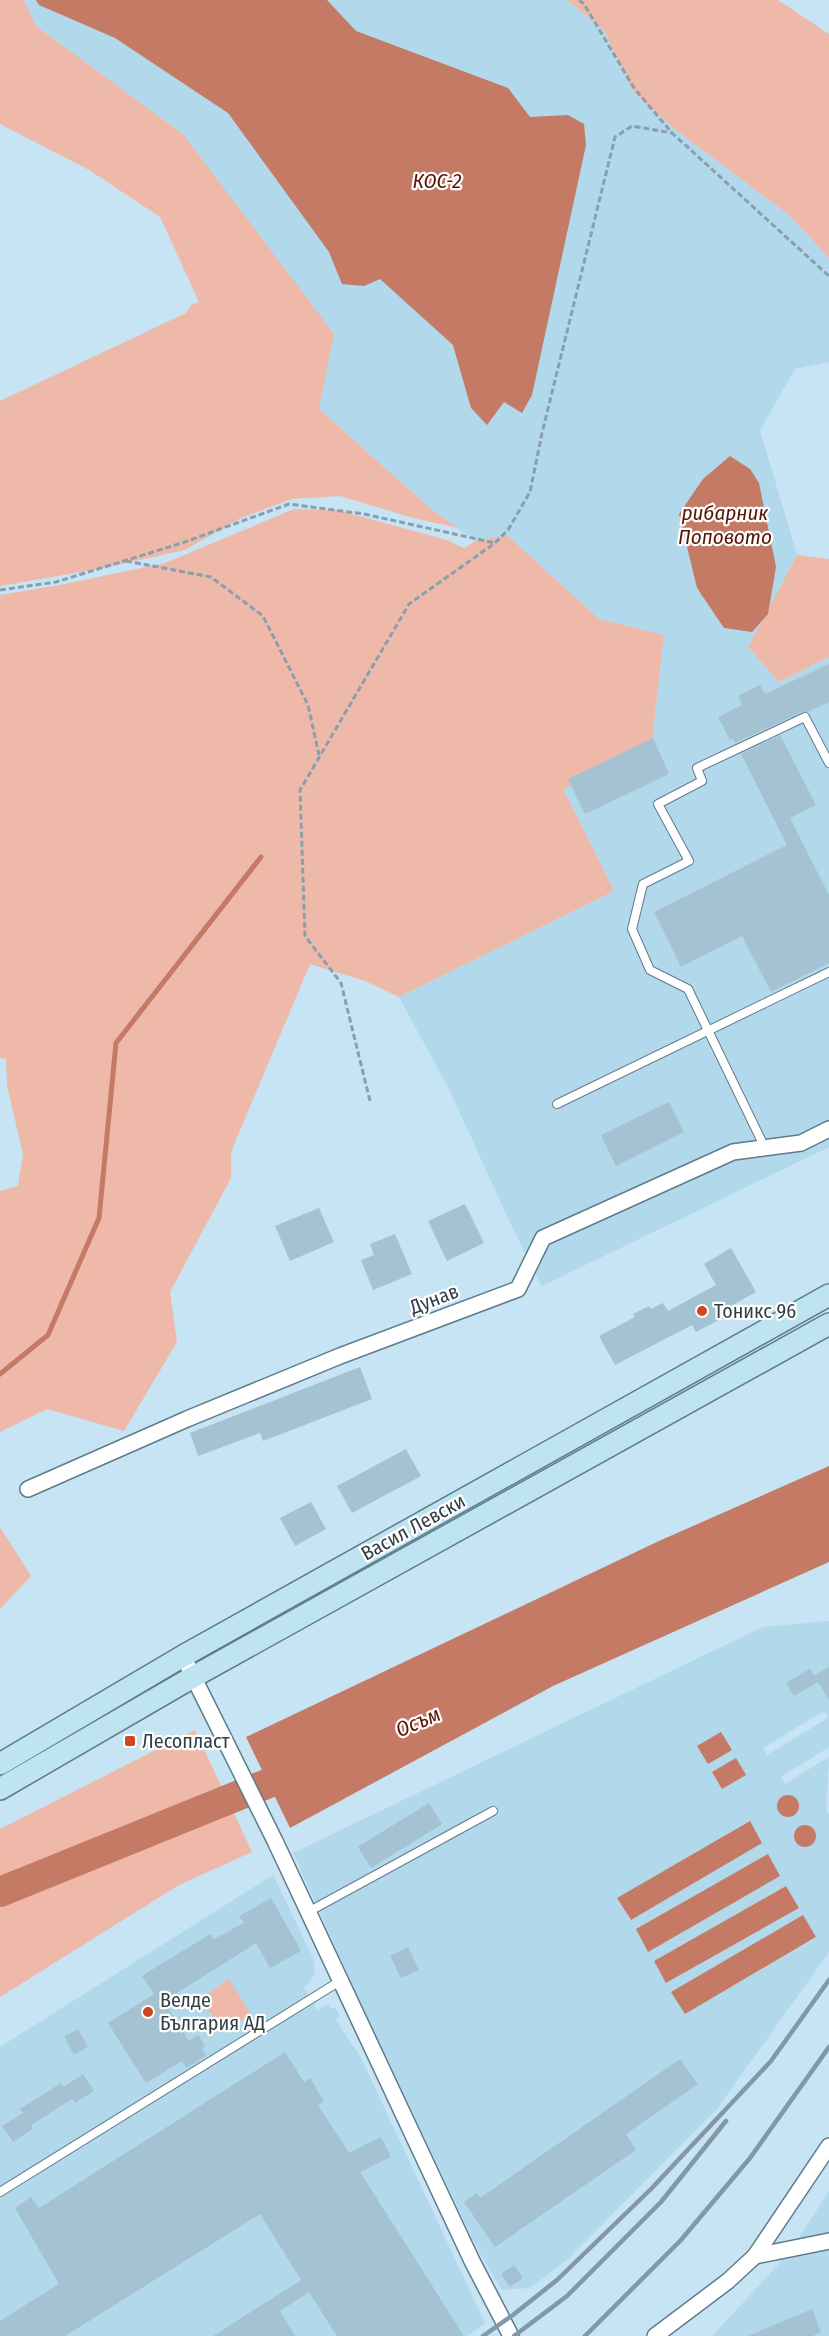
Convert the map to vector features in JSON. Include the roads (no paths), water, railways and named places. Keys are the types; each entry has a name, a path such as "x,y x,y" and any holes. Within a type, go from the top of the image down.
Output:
{"main road":[{"name":"Васил Левски","path":"0,1764 183,1656 829,1295"},
{"name":"Васил Левски","path":"0,1788 194,1677 829,1324"}],"street":[{"name":"Дунав","path":"28,1489 187,1419 340,1356 518,1289 543,1238 733,1152 801,1143 829,1129"},
{"path":"183,1656 275,1841 472,2261 511,2336"},
{"path":"655,2336 728,2281 755,2256 829,2146"},
{"path":"755,2256 829,2241"}],"lane":[{"path":"765,1148 688,989 650,970 632,929 643,884 689,861 658,804 702,781 697,768 805,717 829,763"},
{"path":"557,1104 829,972"},
{"path":"308,1912 492,1811"},
{"path":"0,2192 340,1981"}],"water":[{"name":"КОС-2","path":"36,0 327,0 356,31 508,88 530,117 568,115 584,124 586,145 532,395 522,413 504,402 487,425 471,408 453,345 380,279 364,286 342,284 329,252 228,113 115,38 39,5"},
{"name":"рибарник Поповото","path":"730,456 750,469 759,483 776,567 768,614 752,632 724,628 697,588 679,514 703,479"},
{"path":"829,1466 829,1562 553,1686 290,1828 246,1737 659,1541"},
{"path":"721,1732 732,1750 708,1764 697,1746"},
{"path":"736,1758 746,1775 722,1789 712,1772"},
{"path":"788,1795 796,1798 799,1806 796,1814 788,1817 780,1814 777,1806 780,1798"},
{"path":"750,1821 762,1843 631,1920 617,1898"},
{"path":"805,1825 813,1828 816,1836 813,1844 805,1847 797,1844 794,1836 797,1828"},
{"path":"768,1854 780,1876 648,1952 636,1929"},
{"path":"786,1886 799,1908 666,1983 654,1961"},
{"path":"803,1915 816,1937 685,2014 671,1992"}],"waterway":[{"path":"0,1374 48,1335 99,1218 116,1043 261,857"},
{"name":"Осъм","path":"0,1892 306,1768"}],"railway":[{"path":"483,2336 557,2280 651,2189 771,2061 829,1980"},
{"path":"585,2336 681,2240 750,2158 829,2047"},
{"path":"514,2336 567,2296 661,2202 726,2121"}],"place":[{"name":"Тоникс 96","path":"702,1311"},
{"name":"Лесопласт","path":"130,1741"},
{"name":"Велде България АД","path":"148,2012"}]}
